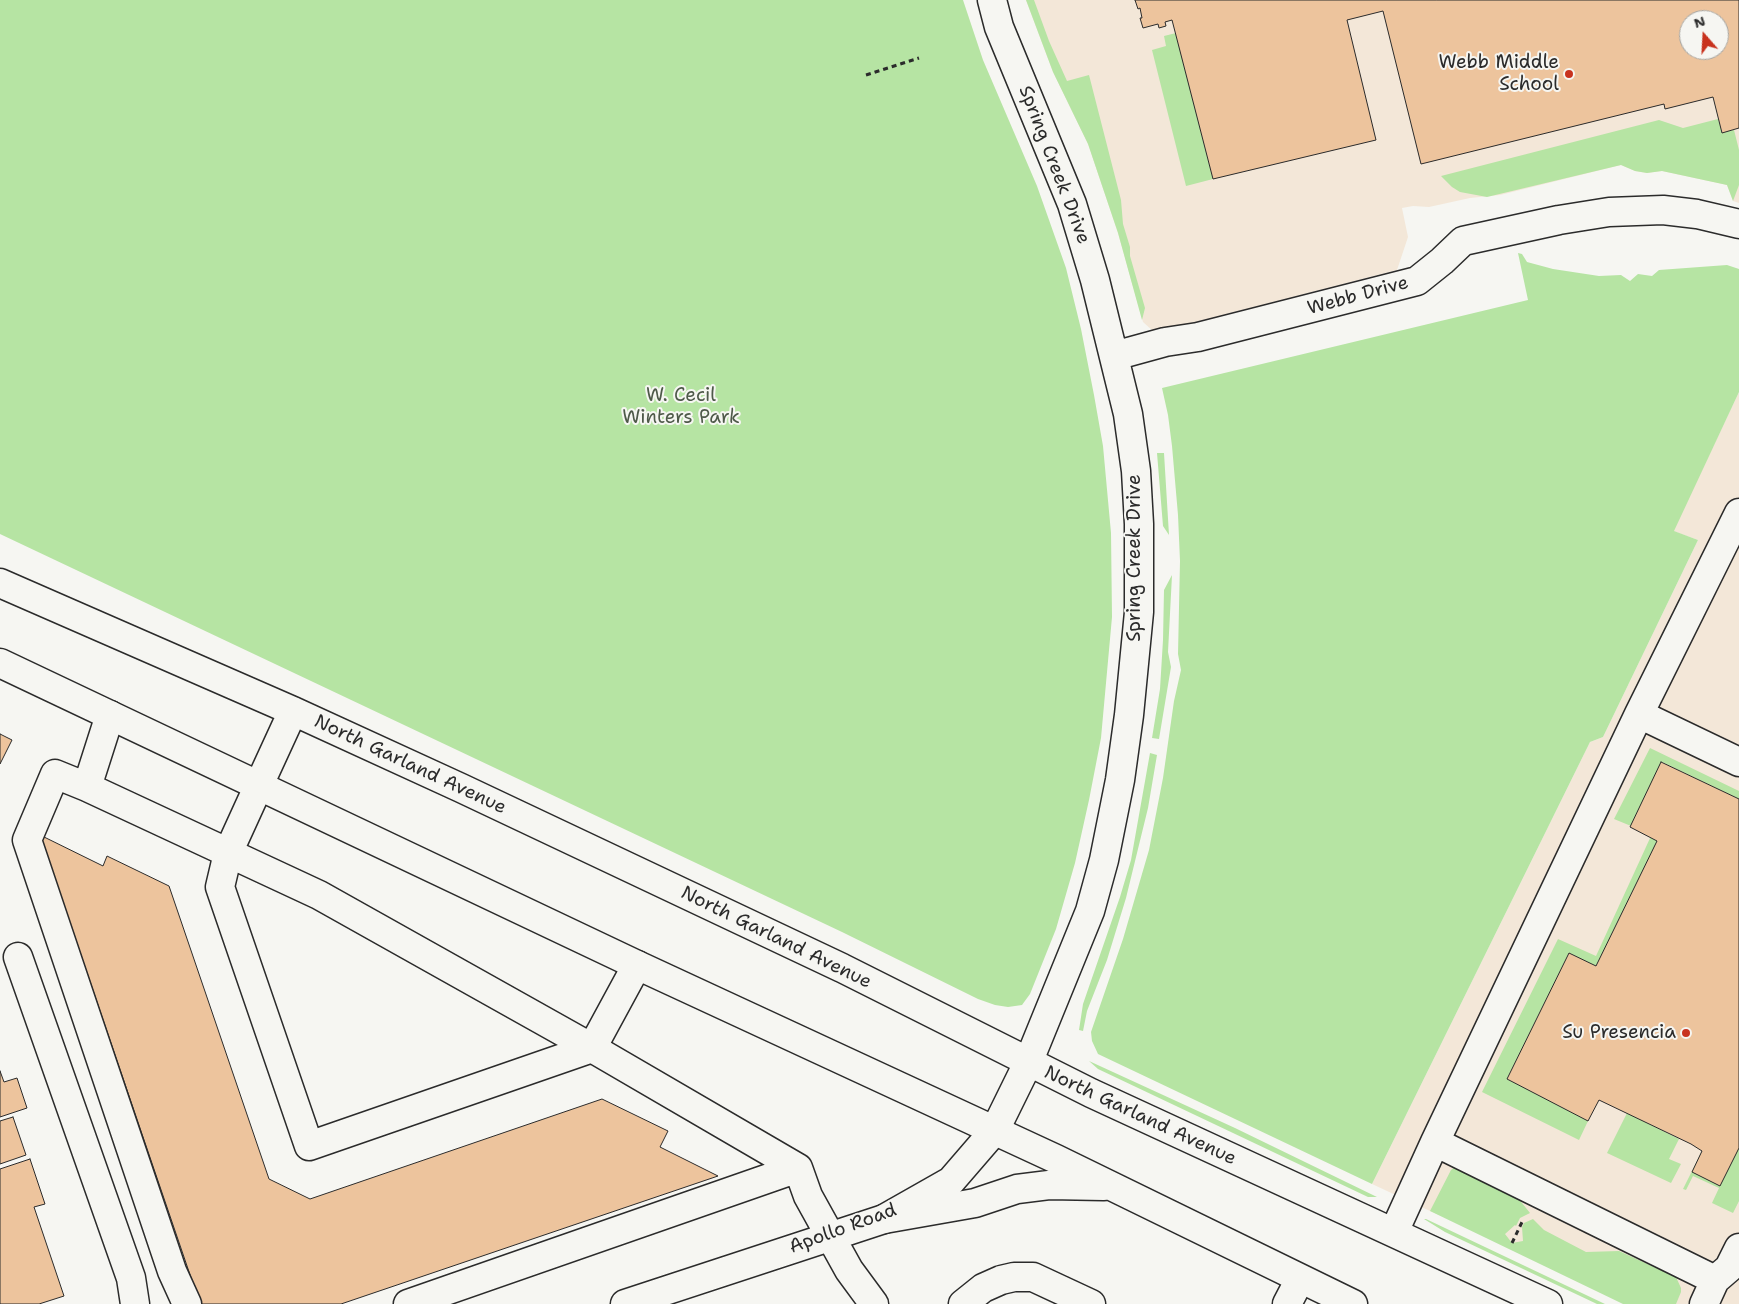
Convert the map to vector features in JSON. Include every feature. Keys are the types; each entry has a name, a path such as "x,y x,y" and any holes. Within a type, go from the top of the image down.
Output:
{"main road":[{"name":"Spring Creek Drive","path":"992,0 999,26 1072,204 1095,280 1128,414 1136,471 1139,524 1139,612 1129,715 1104,860 1090,911 1028,1063"},
{"name":"Webb Drive","path":"1114,356 1165,342 1198,337 1417,281 1463,241 1559,220 1609,212 1663,210 1696,214 1739,224"},
{"path":"1394,1232 1435,1142 1640,714 1739,513"},
{"name":"North Garland Avenue","path":"0,584 293,711 461,788 842,968 1028,1063 1548,1304"},
{"path":"0,663 637,965 995,1130 1353,1304"},
{"path":"293,711 228,853 220,887 309,1146 592,1048 637,965"},
{"path":"1640,714 1739,762"},
{"path":"87,787 110,715"},
{"path":"187,1304 172,1270 27,840 55,774 87,787 319,895 592,1048 798,1168 808,1196 849,1270 874,1304"},
{"path":"18,957 131,1278 135,1304"},
{"name":"Apollo Road","path":"642,1302 830,1235 884,1219 951,1181 995,1130 1028,1063"},
{"path":"1435,1142 1709,1292 1729,1268 1739,1248"},
{"path":"408,1304 798,1168"},
{"path":"884,1219 975,1202 1017,1189 1049,1184 1110,1186"},
{"path":"963,1304 983,1288 1001,1280 1033,1277 1091,1304"},
{"path":"1288,1304 1300,1279"}],"path":[{"path":"866,75 919,58"}],"shaded area":[{"path":"1026,0 1739,0 1739,203 1733,201 1727,185 1662,171 1647,173 1635,171 1621,165 1500,195 1470,198 1429,207 1413,206 1402,208 1408,237 1397,270 1184,325 1153,331 1143,322 1118,233 1088,144 1053,72"},
{"path":"1739,392 1739,1304 1650,1304 1430,1211 1372,1184 1590,742 1603,737 1698,540 1673,531"}],"green space":[{"name":"W. Cecil Winters Park","path":"0,0 963,0 983,60 1037,186 1066,268 1081,329 1103,446 1111,533 1112,617 1101,738 1075,863 1056,929 1030,994 1022,1005 1008,1007 978,999 842,932 0,534"},
{"path":"1026,0 1034,0 1049,41 1067,81 1089,75 1121,200 1123,224 1130,247 1130,256 1145,308 1142,320 1118,233 1088,144 1053,72"},
{"path":"1176,33 1213,179 1186,186 1152,50 1166,46 1164,36"},
{"path":"1718,119 1722,132 1734,130 1739,150 1739,185 1733,201 1727,185 1662,171 1647,173 1635,171 1621,165 1487,197 1460,192 1441,176 1659,120 1683,128"},
{"path":"1518,253 1522,254 1527,262 1553,269 1599,276 1621,275 1630,281 1638,274 1652,276 1659,270 1727,265 1739,269 1739,392 1674,531 1698,540 1603,737 1590,742 1372,1184 1098,1054 1092,1041 1091,1032 1123,939 1149,850 1181,670 1178,654 1180,561 1178,515 1172,446 1162,388 1528,300"},
{"path":"1157,453 1164,453 1169,535 1163,526"},
{"path":"1172,575 1168,652 1171,667 1159,739 1152,738 1160,689 1164,590"},
{"path":"1650,748 1739,791 1739,799 1662,762 1631,826 1614,819"},
{"path":"1150,753 1157,755 1148,808 1126,898 1107,960 1087,1011 1083,1031 1079,1030 1083,1004 1131,860"},
{"path":"1651,836 1658,839 1596,966 1569,953 1507,1079 1588,1121 1579,1140 1482,1092 1558,939 1596,956"},
{"path":"1089,1061 1235,1128 1377,1197 1368,1197 1098,1069"},
{"path":"1627,1113 1679,1139 1669,1159 1681,1164 1671,1183 1607,1153"},
{"path":"1739,1148 1739,1201 1733,1213 1712,1203 1719,1188 1693,1176 1686,1190 1683,1189 1702,1151"},
{"path":"1455,1167 1518,1198 1530,1213 1520,1218 1516,1226 1505,1234 1512,1243 1523,1241 1522,1227 1524,1223 1533,1219 1544,1230 1586,1252 1619,1251 1676,1277 1681,1292 1676,1304 1623,1304 1430,1211 1451,1170"},
{"path":"1424,1219 1605,1304 1597,1304 1445,1232"}],"building":[{"name":"Webb Middle School","path":"1135,0 1739,0 1739,128 1722,133 1713,97 1665,109 1664,104 1421,164 1383,11 1347,20 1376,140 1213,179 1172,20 1165,22 1166,26 1159,28 1158,24 1143,28 1140,8 1138,9"},
{"path":"0,734 12,740 0,764"},
{"path":"1661,762 1739,799 1739,1148 1720,1186 1692,1172 1702,1151 1691,1144 1599,1100 1588,1121 1507,1079 1569,953 1596,966 1657,841 1630,827"},
{"path":"40,835 103,866 107,856 169,886 269,1179 310,1199 602,1099 668,1131 660,1147 718,1176 341,1304 200,1304"},
{"path":"0,1071 4,1082 17,1078 27,1108 0,1117"},
{"path":"13,1117 26,1155 0,1164 0,1121"},
{"path":"30,1159 45,1204 34,1207 64,1296 39,1304 0,1304 0,1169"}],"place":[{"name":"Webb Middle School","path":"1569,74"},
{"name":"Su Presencia","path":"1686,1033"}]}
